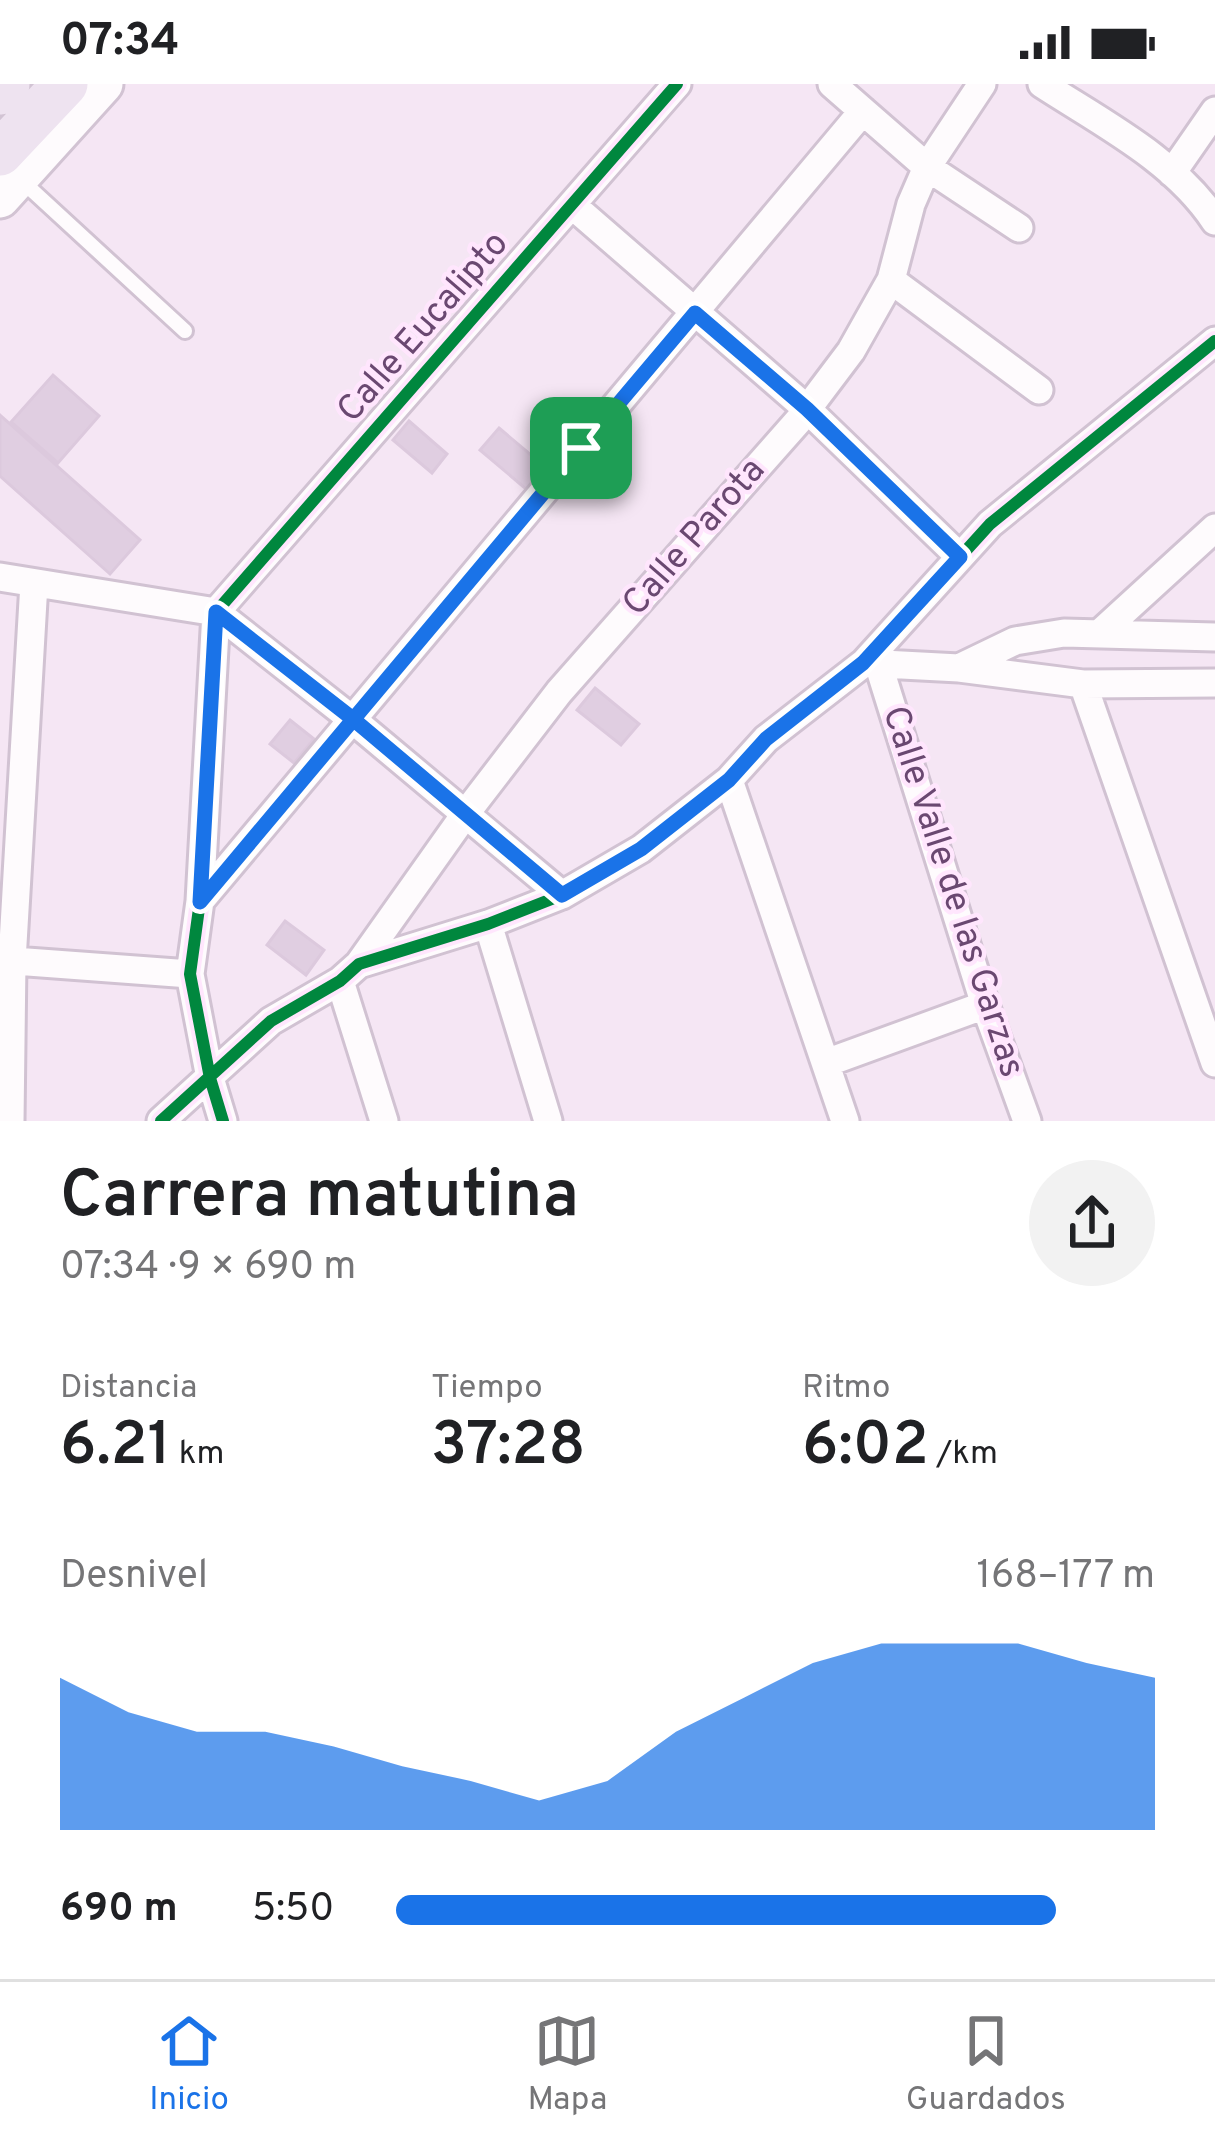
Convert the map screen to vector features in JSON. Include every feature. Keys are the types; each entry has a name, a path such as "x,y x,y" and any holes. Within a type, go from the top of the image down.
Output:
{"highway":[{"path":"0,92 7,84"},
{"path":"6,176 82,92"}],"street":[{"name":"Calle Eucalipto","path":"216,612 677,84"},
{"path":"832,84 927,167 1019,228"},
{"name":"Calle Parota","path":"350,973 560,692 807,409 851,351 891,280 911,204 927,167 982,84"},
{"path":"1042,84 1172,173 1197,193 1215,220"},
{"path":"1172,173 1215,110"},
{"path":"200,902 863,111"},
{"path":"572,205 807,409 960,557"},
{"path":"891,280 1040,390"},
{"path":"161,1121 271,1021 350,973 562,895 641,849 729,780 766,739 870,663 990,524 1215,340"},
{"path":"1099,634 1215,528"},
{"path":"0,578 216,612 353,719 562,895"},
{"path":"10,1121 6,960 34,583"},
{"path":"216,612 200,902 190,974 209,1078 223,1121"},
{"path":"959,668 1015,641 1064,633 1215,638"},
{"path":"870,663 959,668 1083,684 1215,683"},
{"name":"Calle Valle de las Garzas","path":"870,663 1027,1121"},
{"path":"1083,684 1215,1064"},
{"path":"729,780 845,1121"},
{"path":"488,924 548,1121"},
{"path":"6,960 190,974"},
{"path":"350,973 384,1121"},
{"path":"826,1063 985,1005"}],"lane":[{"path":"6,176 185,331"}],"building":[{"path":"53,375 99,416 58,463 11,422"},
{"path":"0,415 140,540 110,574 0,476"},
{"path":"409,421 447,454 432,473 393,440"},
{"path":"499,428 550,471 532,494 480,450"},
{"path":"595,688 639,724 621,745 577,710"},
{"path":"290,720 314,739 294,763 270,744"},
{"path":"285,921 324,950 306,975 267,945"}],"cycle path":[{"path":"223,1121 190,974 200,901 216,612 677,84"},
{"path":"161,1121 271,1021 340,981 359,964 488,924 562,895 641,849 729,780 766,739 864,663 990,524 1215,341"}],"route":[{"path":"581,448 353,719 200,902 216,612 353,719 562,895 641,849 729,780 766,739 863,663 960,557 807,409 695,313 581,448"}]}
